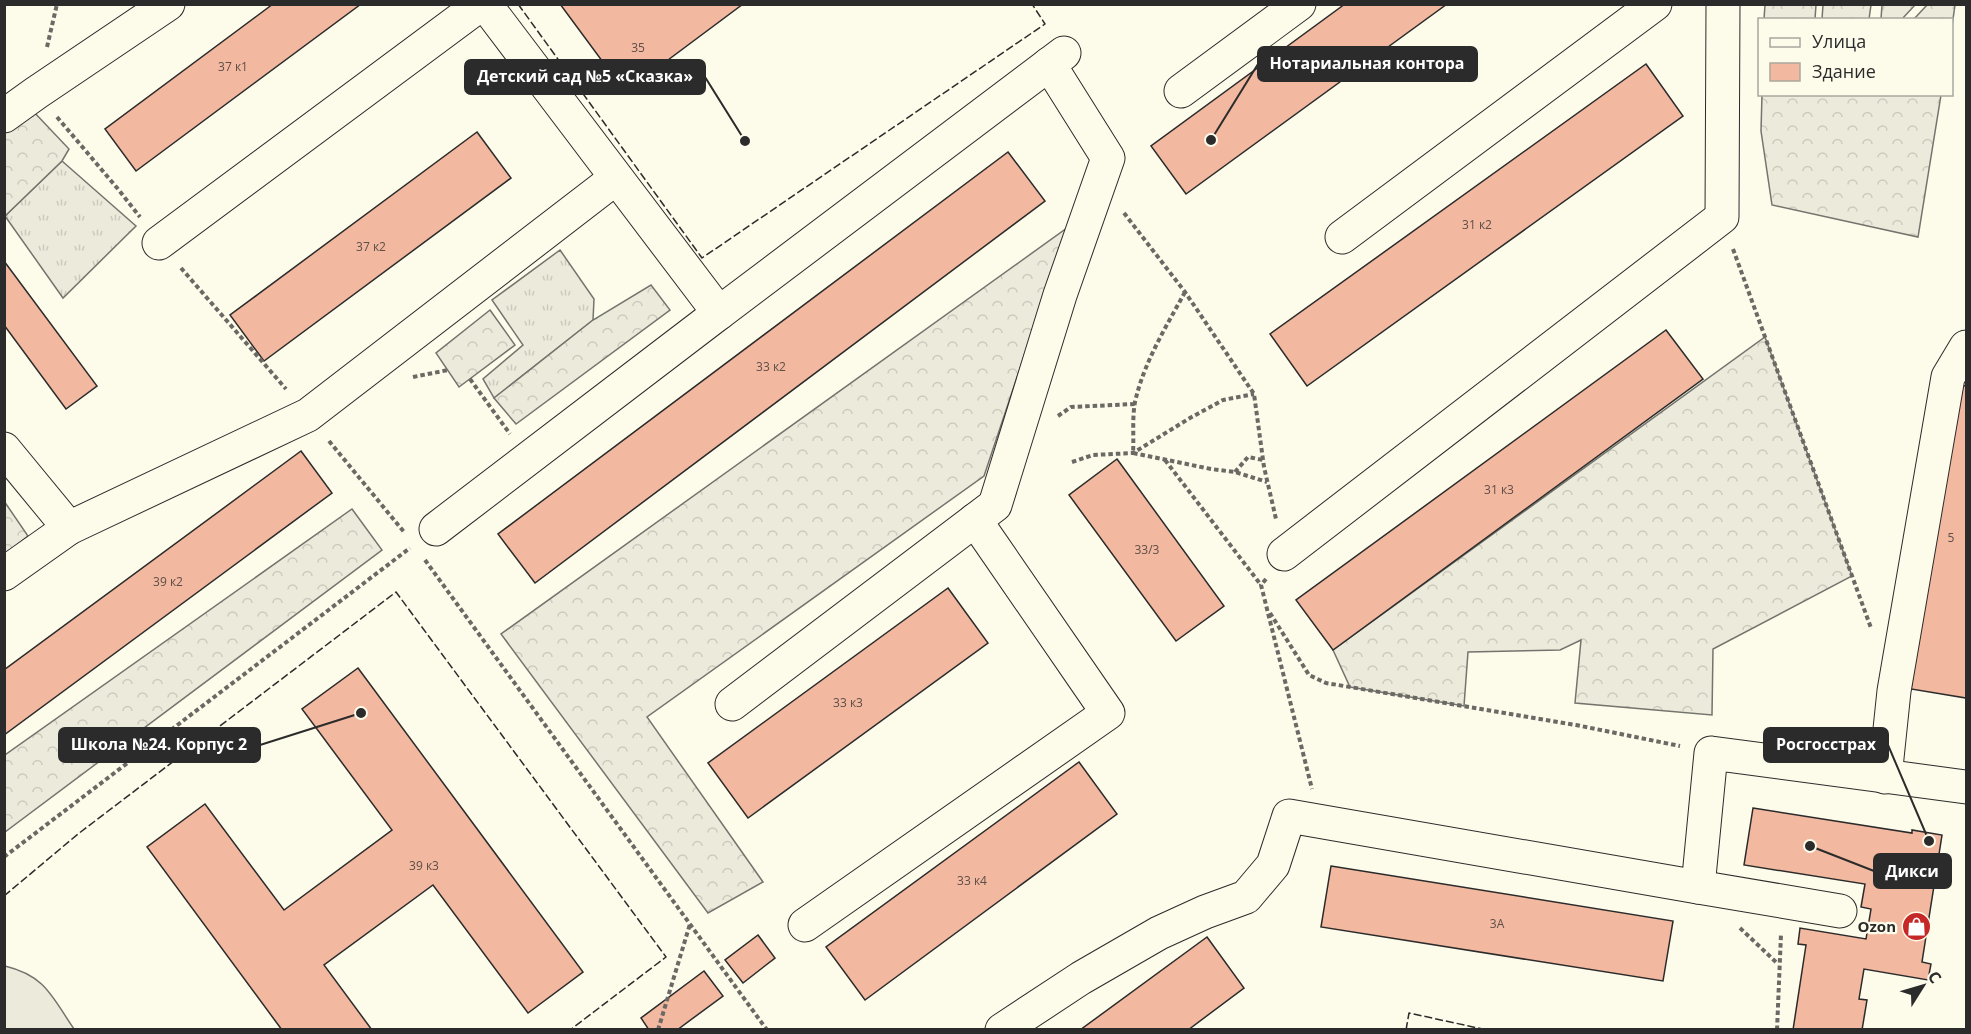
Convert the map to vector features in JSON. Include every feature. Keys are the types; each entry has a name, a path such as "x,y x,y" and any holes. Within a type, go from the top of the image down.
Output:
{"lane":[{"path":"4,116 168,4"},
{"path":"159,243 483,4 719,313"},
{"path":"1181,91 1299,4"},
{"path":"1342,237 1655,4"},
{"path":"1284,554 1722,217 1723,4"},
{"path":"425,537 1056,58 1108,158 1060,295 995,505 732,704"},
{"path":"4,574 69,528 308,415 616,178"},
{"path":"1885,777 1894,691 1948,377 1966,347"},
{"path":"4,449 69,528"},
{"path":"804,925 1108,713 975,520"},
{"path":"1698,887 1711,753 1966,787"},
{"path":"1002,1029 1081,978 1159,933 1205,912 1246,897 1273,865 1289,816 1840,910"}],"path":[{"path":"1118,205 1185,292 1254,394 1267,482 1284,554 1261,585"},
{"path":"1722,217 1875,639"},
{"path":"1133,453 1135,404 1143,376 1155,347 1185,292"},
{"path":"470,379 528,459"},
{"path":"1133,453 1223,400 1254,394"},
{"path":"1055,418 1071,407 1135,404"},
{"path":"308,415 425,537 690,924 767,1029"},
{"path":"1072,462 1093,455 1133,453 1235,472 1267,482"},
{"path":"1235,472 1248,457 1263,460"},
{"path":"1165,459 1261,585 1320,822"},
{"path":"4,857 425,537"},
{"path":"1268,610 1309,675 1326,683 1576,725 1711,753"},
{"path":"1777,1029 1782,901"},
{"path":"658,1029 690,924"}],"green space":[{"path":"1882,4 1915,5 1903,18 1881,18"},
{"path":"1765,5 1816,5 1815,18 1764,18"},
{"path":"1823,5 1871,5 1869,18 1822,18"},
{"path":"1927,5 1955,5 1953,19 1915,18"},
{"path":"1762,96 1941,96 1918,237 1772,205 1761,131"},
{"path":"32,110 69,149 62,161 5,216 5,131"},
{"path":"62,161 136,226 63,298 5,216"},
{"path":"1067,228 984,476 647,717 763,882 708,913 501,634"},
{"path":"560,250 594,299 593,320 494,398 483,379 523,345 492,300"},
{"path":"651,285 670,310 516,424 494,398 593,320"},
{"path":"490,310 515,345 459,387 436,353"},
{"path":"1765,337 1852,576 1713,649 1712,715 1575,703 1581,640 1560,650 1468,652 1464,706 1350,687 1333,650"},
{"path":"4,501 28,536 5,554 4,554"},
{"path":"352,509 382,550 5,832 5,755"},
{"path":"5,966 30,976 47,989 74,1029 5,1029"}],"building":[{"path":"273,4 361,4 136,171 105,129"},
{"path":"560,4 743,4 625,92"},
{"path":"1345,4 1447,4 1186,194 1151,146"},
{"path":"1646,64 1683,116 1307,386 1270,334"},
{"path":"477,132 511,178 264,361 230,315"},
{"path":"1008,152 1045,201 535,583 498,534"},
{"path":"4,261 97,386 66,409 4,325"},
{"path":"1666,330 1703,379 1333,650 1296,600"},
{"path":"1959,385 1966,386 1966,698 1911,689"},
{"path":"301,451 332,493 4,735 4,670"},
{"path":"1117,459 1224,606 1176,641 1069,495"},
{"path":"948,588 988,643 748,818 708,763"},
{"path":"358,668 583,972 528,1013 433,885 324,965 372,1030 282,1030 147,847 205,804 284,910 392,830 302,709"},
{"path":"1079,762 1117,814 865,1000 826,947"},
{"path":"1753,808 1912,833 1912,830 1942,835 1922,962 1931,964 1928,980 1864,969 1859,999 1867,1000 1862,1030 1793,1030 1806,945 1798,944 1800,928 1866,939 1871,909 1861,907 1865,884 1744,865"},
{"path":"1331,866 1673,921 1663,981 1321,927"},
{"path":"758,935 775,958 743,983 725,960"},
{"path":"1207,937 1244,988 1188,1030 1080,1030"},
{"path":"704,971 723,996 677,1030 649,1030 641,1018"}],"fence":[{"path":"518,4 702,258 1045,24 1032,4"},
{"path":"4,896 78,834 396,592 666,957 570,1030"},
{"path":"1406,1030 1409,1013 1487,1030"}],"place":[{"name":"Нотариальная контора","path":"1211,140"},
{"name":"Детский сад №5 «Сказка»","path":"745,141"},
{"name":"Школа №24. Корпус 2","path":"361,713"},
{"name":"Росгосстрах","path":"1929,841"},
{"name":"Дикси","path":"1810,846"},
{"name":"Ozon","path":"1917,927"}]}
